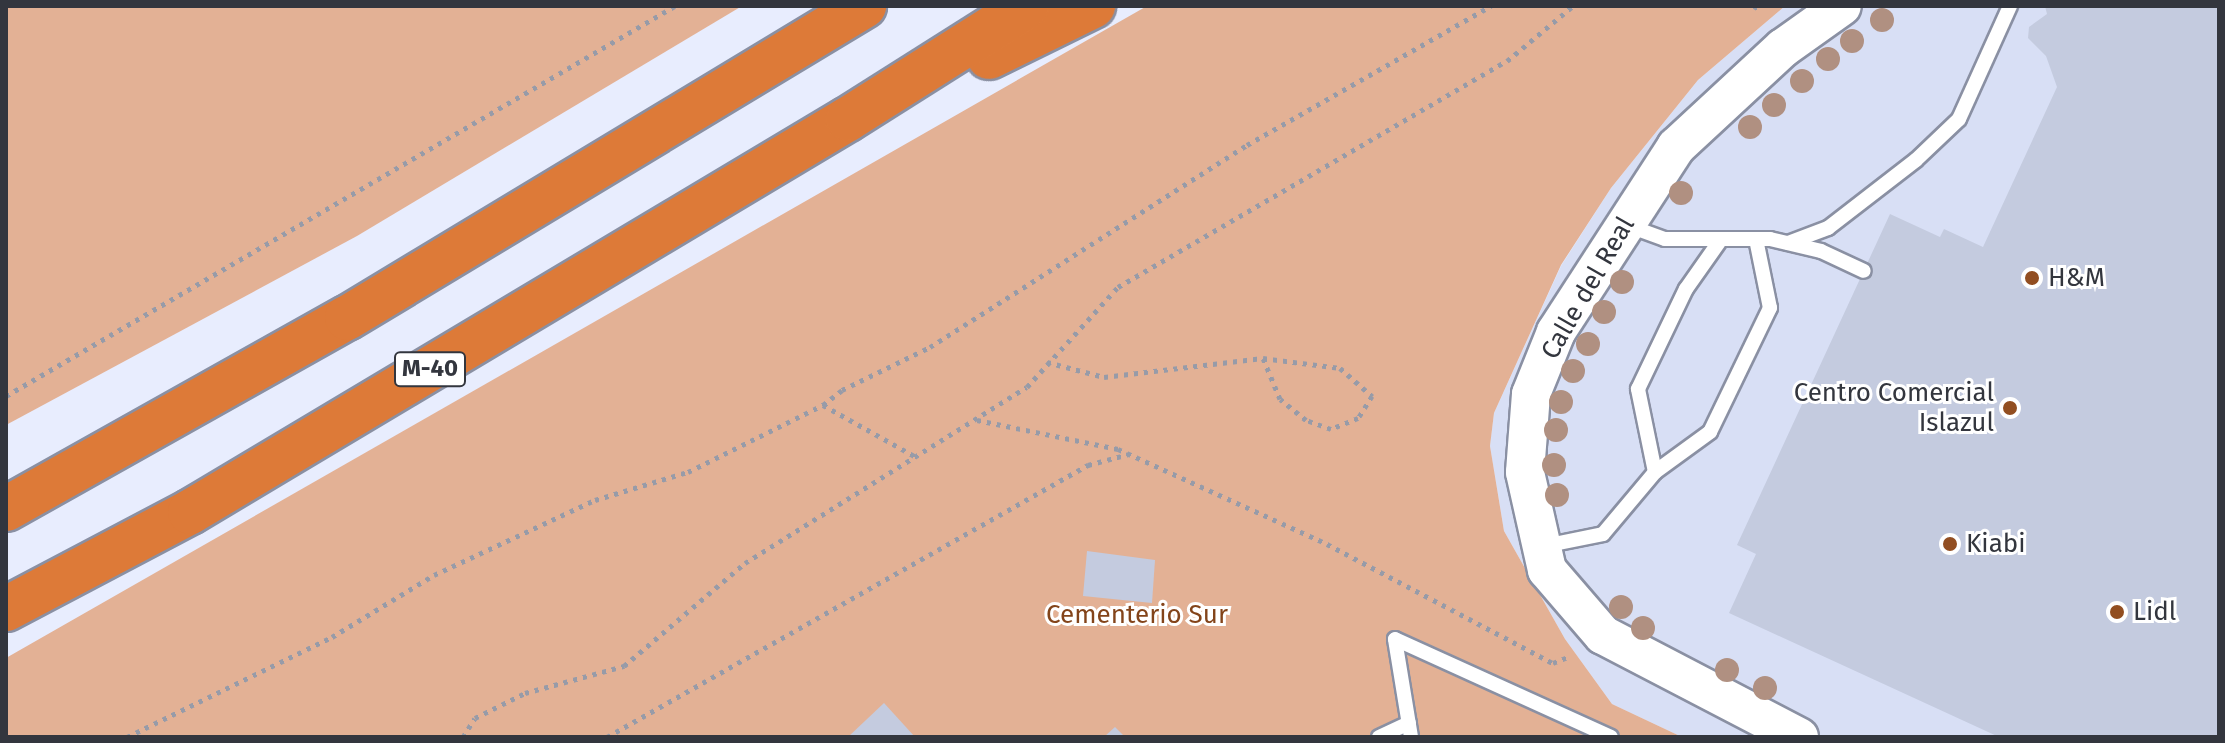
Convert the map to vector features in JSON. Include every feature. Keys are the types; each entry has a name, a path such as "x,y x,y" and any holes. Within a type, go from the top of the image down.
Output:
{"highway":[{"name":"M-40","path":"6,609 190,512 848,119 1027,6"},
{"name":"M-40","path":"848,119 1093,6"},
{"path":"6,509 347,318 848,13"}],"street":[{"name":"Calle del Real","path":"1799,737 1603,635 1547,570 1539,547 1525,472 1531,394 1556,332 1623,224 1676,147 1702,120 1783,48 1842,6"}],"lane":[{"path":"1788,243 1828,228 1916,160 1959,119 2010,6"},
{"path":"1623,224 1665,239 1719,242 1756,239 1788,243 1864,271"},
{"path":"1539,547 1603,534 1655,472 1710,432 1770,308 1756,239"},
{"path":"1655,472 1638,389 1686,289 1719,242"},
{"path":"1379,737 1410,730 1395,639 1611,737"}],"path":[{"path":"6,396 675,6"},
{"path":"127,737 332,637 434,575 595,500 688,472 823,405 842,390 930,347 1247,145 1491,6"},
{"path":"463,737 475,718 525,693 624,666 745,563 919,458 1027,387 1118,287 1507,61 1573,6"},
{"path":"1754,6 1762,11"},
{"path":"1047,362 1104,377 1263,358 1340,368 1372,396 1358,418 1331,429 1306,420 1280,399 1263,358"},
{"path":"823,405 919,458"},
{"path":"976,420 1129,454 1327,544 1553,663 1570,656"},
{"path":"607,737 1088,465 1129,454"}],"shaded area":[{"path":"1785,6 2219,6 2219,737 1682,737 1612,704 1565,639 1504,531 1490,446 1494,413 1561,266 1611,188 1698,80"}],"green space":[{"path":"6,6 742,6 357,236 6,425"},
{"name":"Cementerio Sur","path":"1147,6 1785,6 1698,80 1611,188 1561,265 1494,413 1490,446 1504,531 1565,639 1612,704 1682,737 6,737 6,658"}],"building":[{"name":"Centro Comercial Islazul","path":"2045,6 2219,6 2219,737 1999,737 1729,613 1756,554 1737,545 1890,214 1940,237 1944,229 1983,247 2057,87 2046,56 2028,38 2029,27 2047,14"},
{"path":"1087,551 1155,560 1152,603 1083,596"},
{"path":"884,703 915,737 848,737"},
{"path":"1115,727 1125,737 1104,737"}],"place":[{"name":"H&M","path":"2032,278"},
{"name":"Centro Comercial Islazul","path":"2010,408"},
{"name":"Kiabi","path":"1950,544"},
{"name":"Lidl","path":"2117,612"}]}
